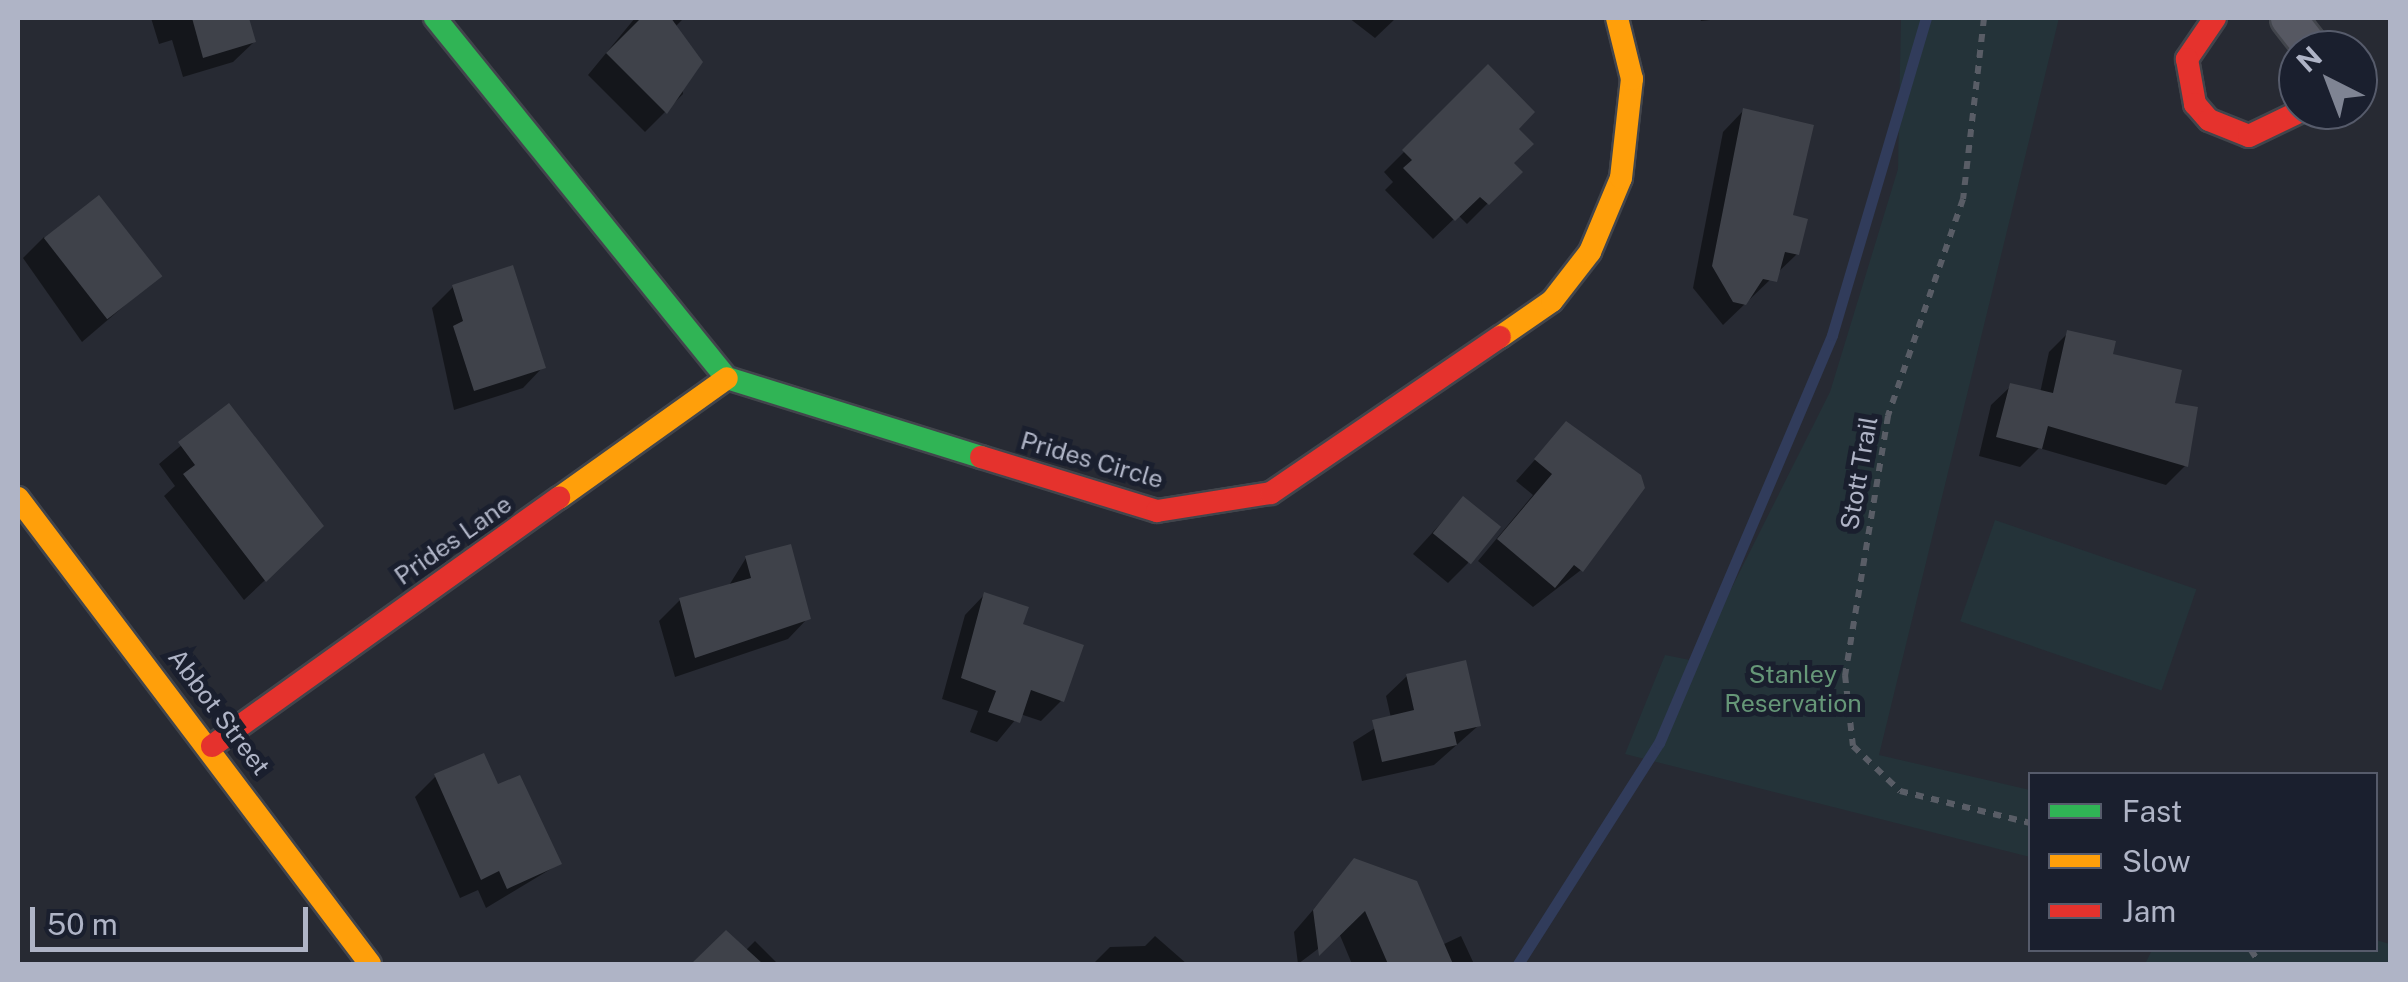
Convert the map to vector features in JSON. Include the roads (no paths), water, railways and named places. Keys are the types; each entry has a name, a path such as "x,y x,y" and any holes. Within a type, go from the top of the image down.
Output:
{"street":[{"path":"435,18 727,378"},
{"name":"Prides Circle","path":"727,378 1157,511 1272,493 1552,302 1590,252 1621,178 1627,129 1632,78 1617,18"},
{"path":"2214,18 2187,59 2194,104 2209,120 2249,136 2278,122"},
{"name":"Prides Lane","path":"212,746 727,378"},
{"name":"Abbot Street","path":"18,498 212,746 370,964"}],"waterway":[{"path":"1518,964 1659,743 1832,335 1926,18"}],"park label":[{"name":"Stanley Reservation","path":"1793,690"}]}
